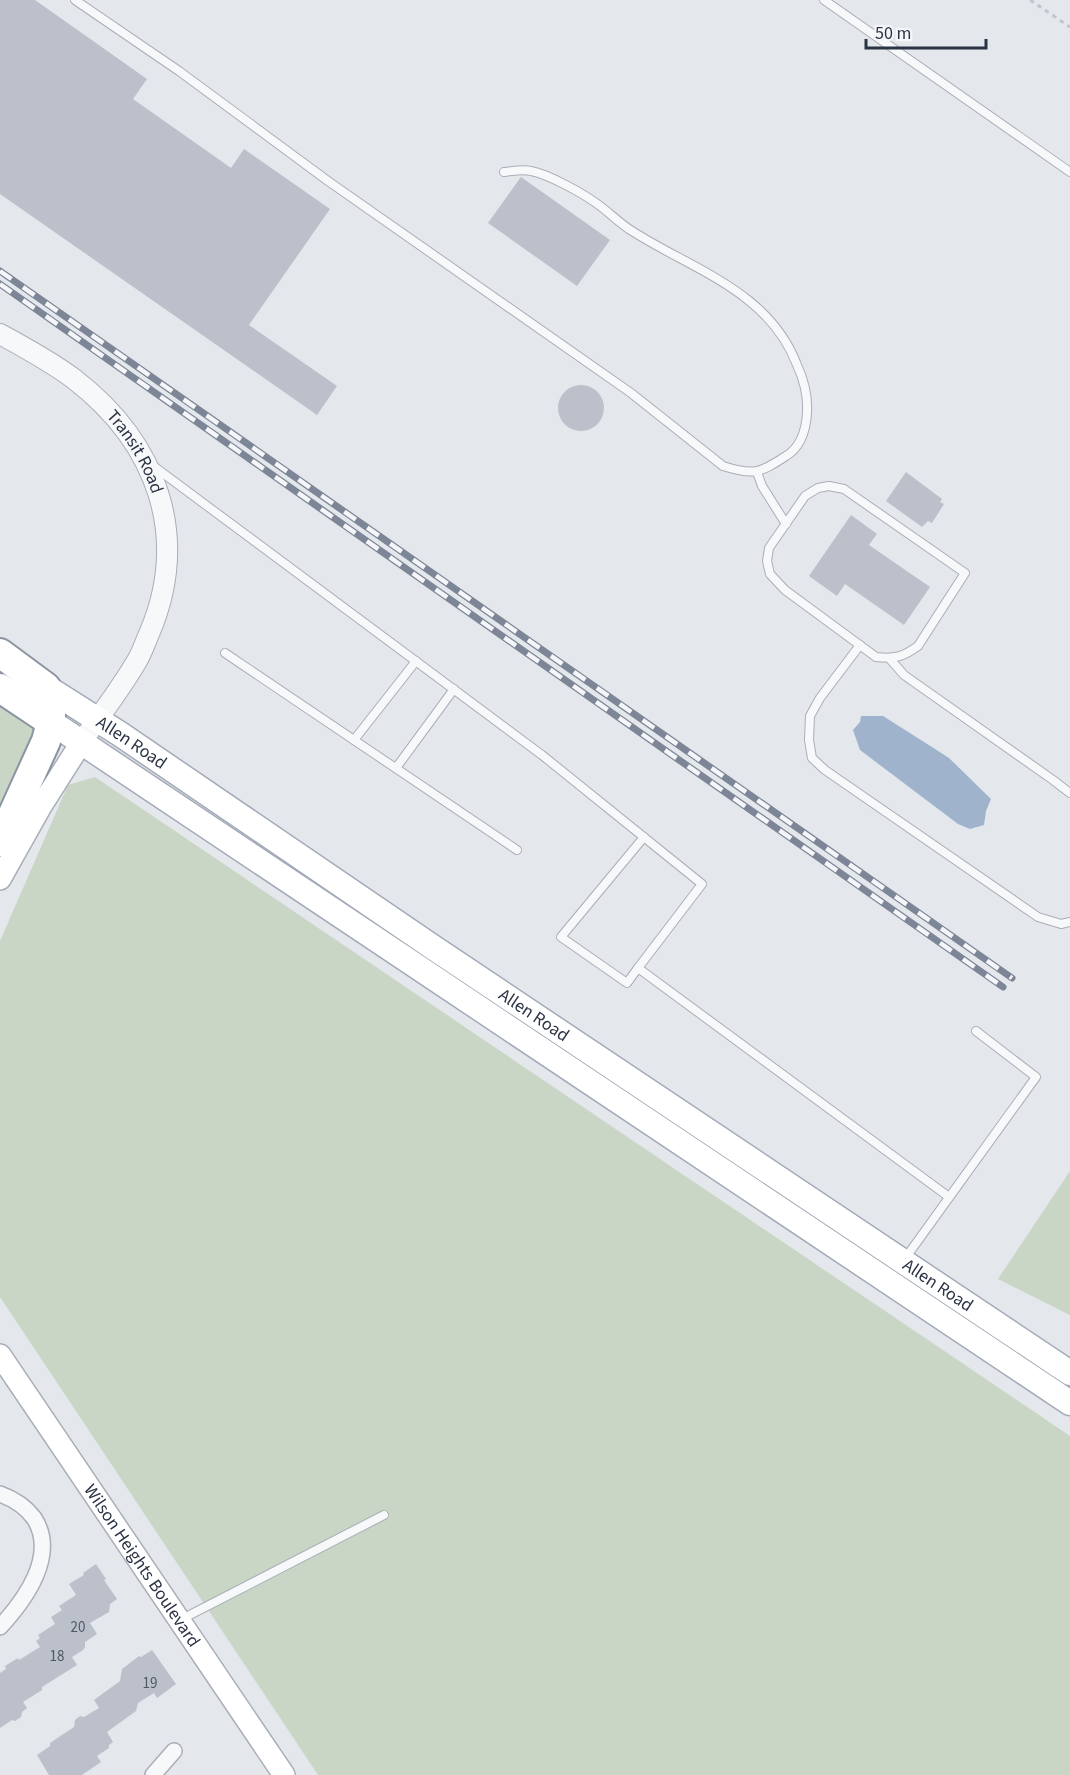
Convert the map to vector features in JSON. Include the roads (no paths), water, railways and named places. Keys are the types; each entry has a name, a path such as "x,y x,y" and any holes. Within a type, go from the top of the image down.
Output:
{"highway":[{"name":"Allen Road","path":"0,653 46,687"},
{"path":"0,842 44,747 51,722 50,700 46,687"},
{"name":"Allen Road","path":"0,688 51,722"},
{"path":"0,824 21,797"}],"main road":[{"name":"Allen Road","path":"46,687 1070,1372"},
{"name":"Allen Road","path":"51,722 1070,1403"},
{"path":"0,879 41,806 81,743"},
{"name":"Wilson Heights Boulevard","path":"0,1355 284,1775"}],"street":[{"name":"Transit Road","path":"0,334 74,379 101,403 121,424 146,460 161,502 167,542 162,596 152,626 129,652 102,695 97,719 81,743"},
{"path":"0,1494 15,1500 29,1512 36,1521 42,1542 41,1556 31,1585 12,1614 0,1627"},
{"path":"153,1775 174,1751"}],"lane":[{"path":"75,0 179,71 328,181 631,393 723,466 740,472 757,472 793,452 806,429 808,407 804,382 790,346 774,323 740,293 631,231 596,202 532,171 504,172"},
{"path":"824,0 1070,172"},
{"path":"146,460 542,755 644,837 702,884 627,983 561,937 644,837"},
{"path":"757,472 762,486 786,524"},
{"path":"829,486 844,489 965,573 918,646 907,655 890,658 876,657 860,645 785,590 770,574 767,561 769,548 806,496 818,488 829,486"},
{"path":"860,645 820,698 810,716 809,740 812,758 825,770 1038,917 1061,924 1070,922"},
{"path":"225,653 517,850"},
{"path":"890,658 904,675 1070,793"},
{"path":"354,740 416,661"},
{"path":"396,768 454,689"},
{"path":"638,968 949,1197"},
{"path":"903,1261 1036,1077 976,1031"},
{"path":"180,1620 384,1515"}],"water":[{"path":"861,716 883,716 949,758 991,799 984,825 970,829 958,824 860,750 853,730 860,722"}],"railway":[{"path":"0,271 1012,978"},
{"path":"0,284 1003,987"}]}
